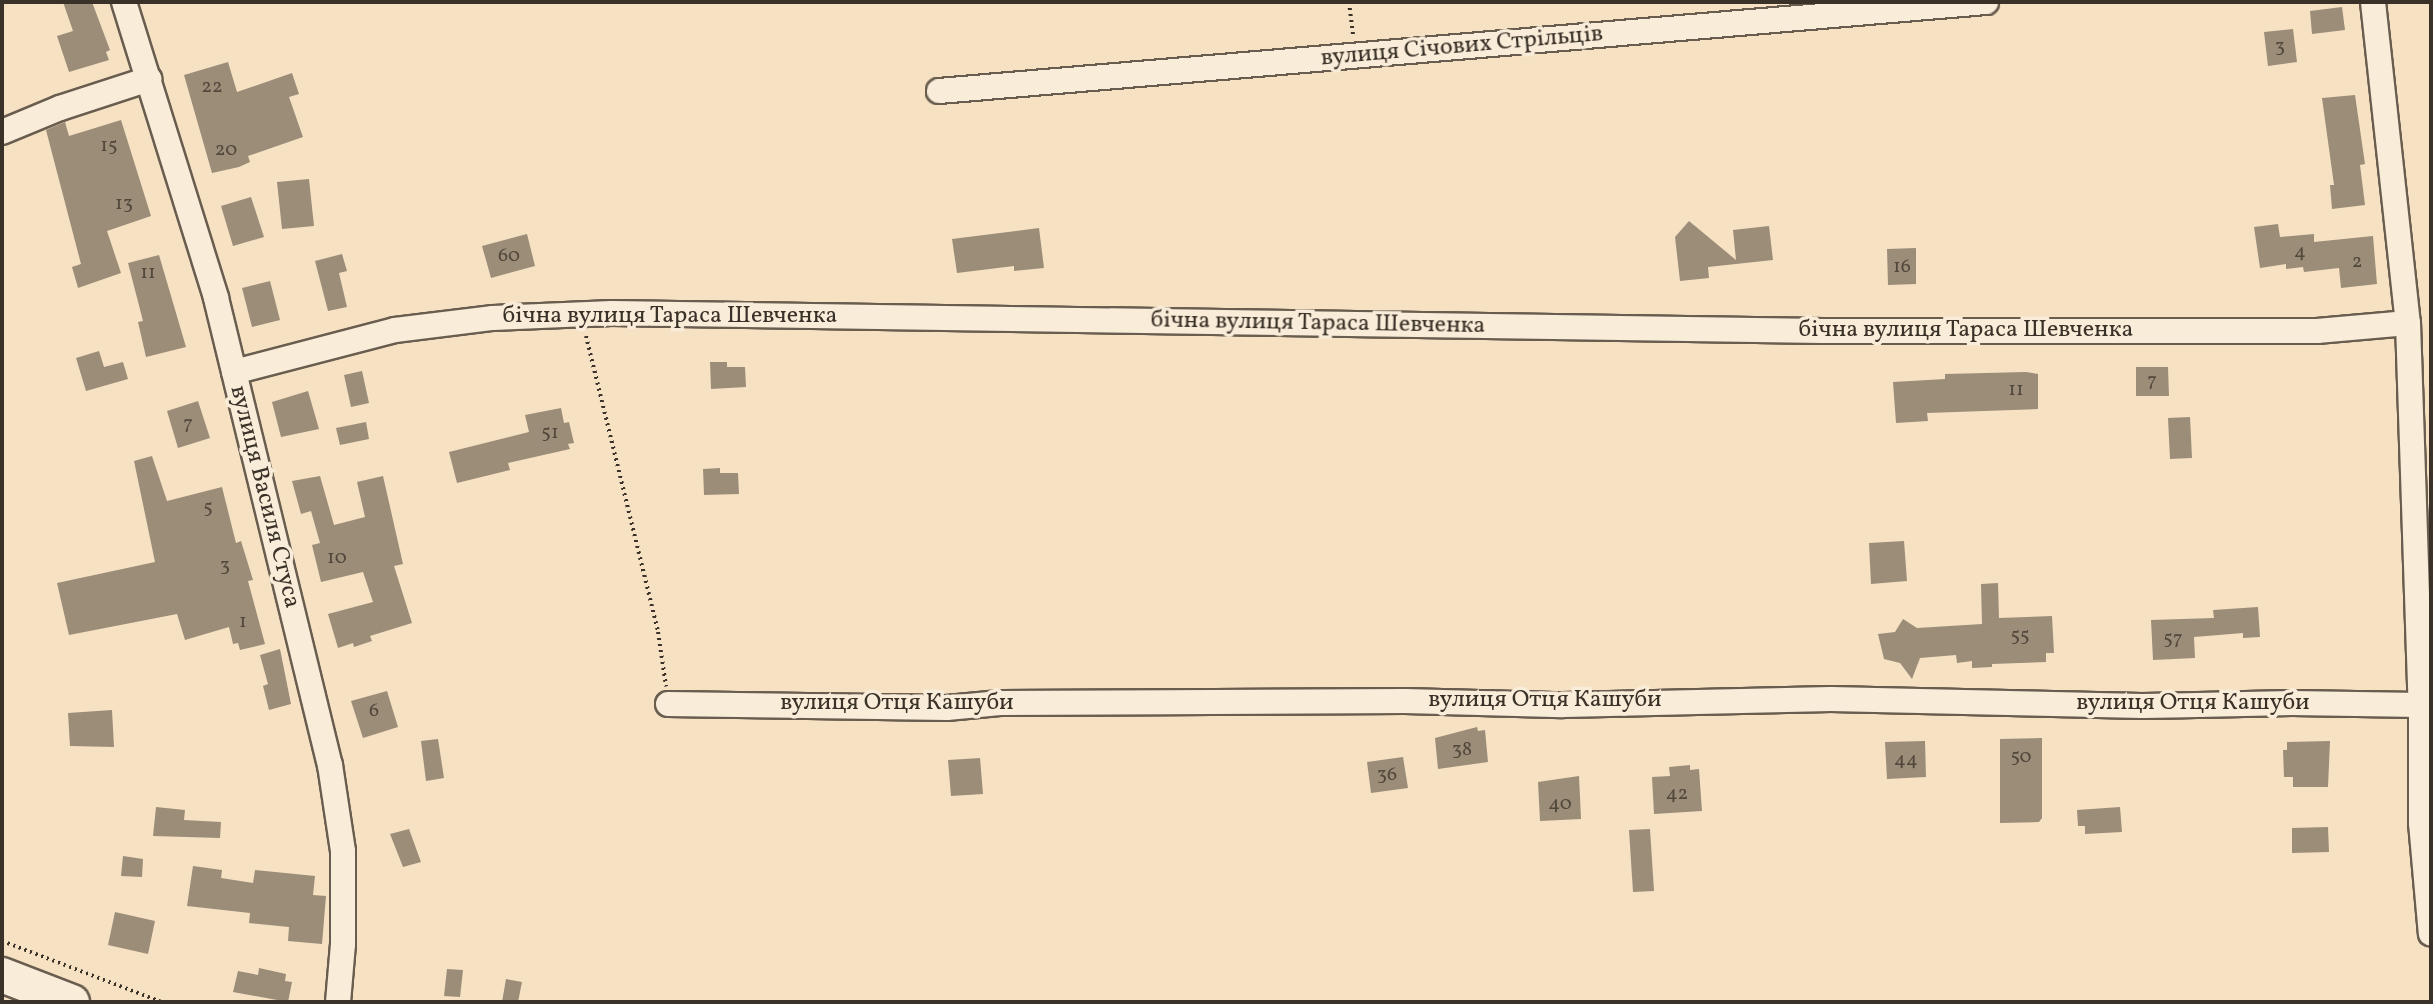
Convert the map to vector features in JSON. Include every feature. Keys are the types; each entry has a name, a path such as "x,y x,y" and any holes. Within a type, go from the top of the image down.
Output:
{"street":[{"name":"вулиця Василя Стуса","path":"124,2 216,298 330,765 343,851 343,944 338,1002"},
{"name":"вулиця Січових Стрільців","path":"939,91 1356,58 1986,2"},
{"path":"2373,2 2421,414 2421,823 2430,917"},
{"path":"2,132 60,108 149,79"},
{"name":"бічна вулиця Тараса Шевченка","path":"234,372 395,330 493,318 583,314 1854,331 2317,331 2408,323"},
{"name":"вулиця Отця Кашуби","path":"668,704 947,708 1000,703 1405,701 1563,705 1831,699 2142,706 2292,703 2421,705"},
{"path":"10,985 72,1002"}],"path":[{"path":"1349,2 1356,58"},
{"path":"583,314 618,479 658,632 668,704"},
{"path":"2,941 162,1002"}],"building":[{"path":"63,2 92,2 110,50 106,52 109,60 69,72 57,36 73,31"},
{"path":"2342,7 2345,30 2312,34 2310,11"},
{"path":"2293,29 2297,62 2268,66 2264,32"},
{"path":"228,62 237,92 292,73 299,94 289,97 303,137 248,156 250,162 239,167 212,173 184,75"},
{"path":"2355,95 2365,164 2360,165 2365,205 2332,209 2330,185 2334,185 2322,98"},
{"path":"121,120 151,216 107,231 121,273 78,288 72,267 81,264 46,130 65,122 69,136"},
{"path":"309,179 314,226 282,229 277,182"},
{"path":"251,197 264,237 233,246 221,206"},
{"path":"1689,221 1736,260 1733,230 1769,226 1773,260 1708,267 1709,278 1680,281 1675,237"},
{"path":"2278,224 2280,237 2314,234 2314,242 2373,236 2377,284 2341,288 2339,268 2304,272 2303,267 2286,269 2286,264 2260,268 2254,227"},
{"path":"1039,228 1044,268 1014,271 1014,266 957,273 952,239"},
{"path":"527,234 535,266 491,278 482,246"},
{"path":"1916,248 1916,284 1888,285 1887,249"},
{"path":"342,254 347,271 339,273 347,307 328,311 315,261"},
{"path":"159,255 186,347 146,357 138,322 143,321 128,263"},
{"path":"270,281 280,320 252,327 242,288"},
{"path":"99,351 104,367 123,362 128,379 86,391 76,358"},
{"path":"710,362 727,362 727,367 745,367 746,387 711,389"},
{"path":"2136,367 2168,367 2169,396 2136,396"},
{"path":"362,371 369,403 351,407 344,375"},
{"path":"1945,374 2038,374 2038,409 1927,413 1928,421 1896,423 1893,382 1945,379"},
{"path":"308,391 319,429 281,437 272,402"},
{"path":"198,401 210,438 178,448 167,411"},
{"path":"561,408 564,423 569,422 574,443 568,444 570,449 508,463 510,470 457,483 449,452 529,432 525,415"},
{"path":"2190,417 2192,458 2170,459 2168,418"},
{"path":"366,422 369,439 340,445 336,428"},
{"path":"152,456 167,501 222,487 236,543 241,541 253,580 248,581 265,644 240,650 238,643 233,644 229,627 185,640 177,614 69,635 57,583 155,562 134,461"},
{"path":"720,468 720,473 738,473 739,494 704,495 703,469"},
{"path":"320,476 334,525 365,517 357,482 383,476 403,564 394,566 412,623 370,636 372,641 354,647 353,643 338,648 328,614 373,602 363,572 321,582 312,545 320,543 311,511 301,514 292,481"},
{"path":"1904,541 1907,581 1871,584 1869,543"},
{"path":"1998,583 1999,618 2052,616 2054,653 2046,653 2046,662 1972,668 1972,661 1957,663 1956,655 1920,658 1912,679 1900,663 1884,659 1878,634 1895,632 1903,619 1917,628 1982,624 1981,584"},
{"path":"2258,607 2260,637 2243,638 2243,633 2194,637 2195,658 2153,660 2151,620 2214,618 2213,610"},
{"path":"280,649 291,704 269,710 263,686 268,684 260,655"},
{"path":"387,691 398,727 363,738 351,701"},
{"path":"112,710 114,747 70,746 68,713"},
{"path":"1477,727 1478,731 1485,730 1488,762 1438,769 1435,738"},
{"path":"2042,738 2042,818 2039,822 2000,823 2000,739"},
{"path":"438,739 444,778 426,781 421,741"},
{"path":"1925,741 1926,777 1887,779 1885,742"},
{"path":"2330,741 2328,787 2293,787 2293,777 2284,777 2283,750 2287,750 2287,742"},
{"path":"1403,757 1408,788 1371,793 1367,762"},
{"path":"980,758 983,794 951,796 948,760"},
{"path":"1690,765 1690,770 1699,769 1702,811 1654,814 1652,777 1670,776 1669,767"},
{"path":"1579,776 1581,819 1540,821 1538,782"},
{"path":"156,807 185,810 184,820 221,822 220,838 153,836"},
{"path":"2120,807 2122,832 2085,834 2085,826 2078,826 2077,810"},
{"path":"2328,827 2329,852 2292,853 2292,828"},
{"path":"409,829 421,862 403,867 390,834"},
{"path":"1650,829 1654,891 1633,892 1629,830"},
{"path":"123,856 143,859 142,877 121,876"},
{"path":"193,866 222,870 221,878 253,883 255,870 315,876 313,895 326,896 322,944 288,941 289,927 249,923 250,913 187,906"},
{"path":"115,912 155,921 148,954 108,945"},
{"path":"259,968 286,974 285,981 292,982 288,1002 233,992 238,971 258,975"},
{"path":"447,969 463,970 460,997 444,996"},
{"path":"506,979 522,982 518,1002 502,1002"}]}
